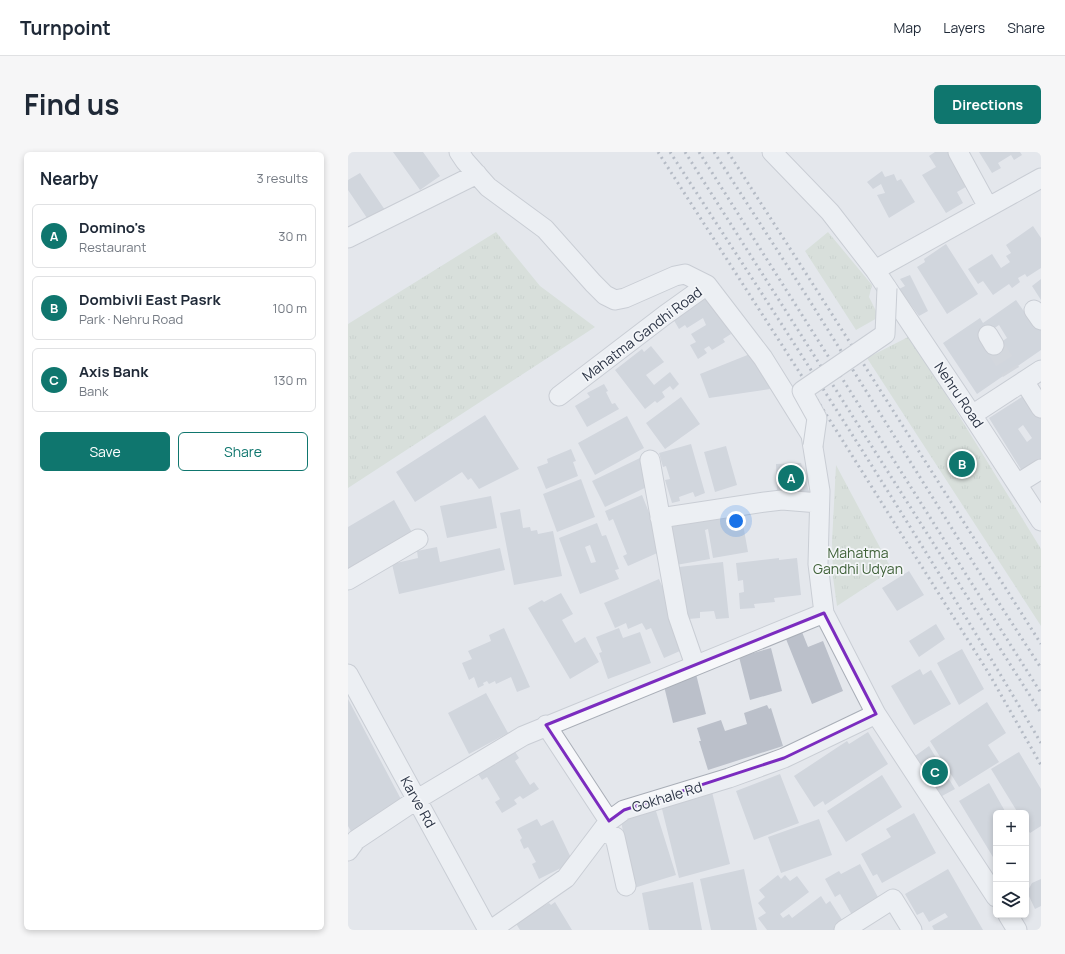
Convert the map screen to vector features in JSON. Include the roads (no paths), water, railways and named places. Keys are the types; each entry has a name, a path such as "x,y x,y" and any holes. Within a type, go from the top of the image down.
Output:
{"street":[{"path":"459,152 488,187 545,229 605,295 615,300 625,298 675,276 685,274 707,285"},
{"name":"Nehru Road","path":"772,152 830,212 875,270 1041,521"},
{"path":"958,152 988,207"},
{"path":"348,238 477,174"},
{"path":"875,270 1041,178"},
{"name":"Mahatma Gandhi Road","path":"559,396 665,314 707,285 763,358 811,435 820,492 818,564 824,613 876,714 993,892"},
{"path":"813,446 817,418 802,391 885,334 887,288"},
{"path":"972,415 1018,379 1041,370"},
{"path":"1018,379 1041,408"},
{"path":"650,460 678,616 695,666"},
{"path":"1017,484 1041,470"},
{"path":"660,518 782,500 819,503"},
{"path":"348,580 418,539"},
{"path":"348,851 356,840 416,800 523,736 546,725 824,613"},
{"name":"Karve Rd","path":"348,674 488,930"},
{"name":"Gokhale Rd","path":"491,930 566,878 605,826 624,810 729,778 784,758 876,714"},
{"path":"546,725 605,826 615,837 626,886"},
{"path":"844,930 893,899 912,930"},
{"path":"1010,918 1017,930"}],"tunnel":[{"path":"994,345 1011,372"}],"railway":[{"path":"658,152 814,395 988,672 1041,765"},
{"path":"670,152 905,519 1041,743"},
{"path":"685,152 1041,713"},
{"path":"699,152 1041,693"},
{"path":"714,152 808,298 986,583 1041,668"},
{"path":"728,152 1041,644"}],"place":[{"name":"Dombivli East Pasrk","path":"962,464"},
{"name":"Domino's","path":"791,478"},
{"name":"Axis Bank","path":"935,772"}],"park label":[{"name":"Mahatma Gandhi Udyan","path":"858,562"}]}
